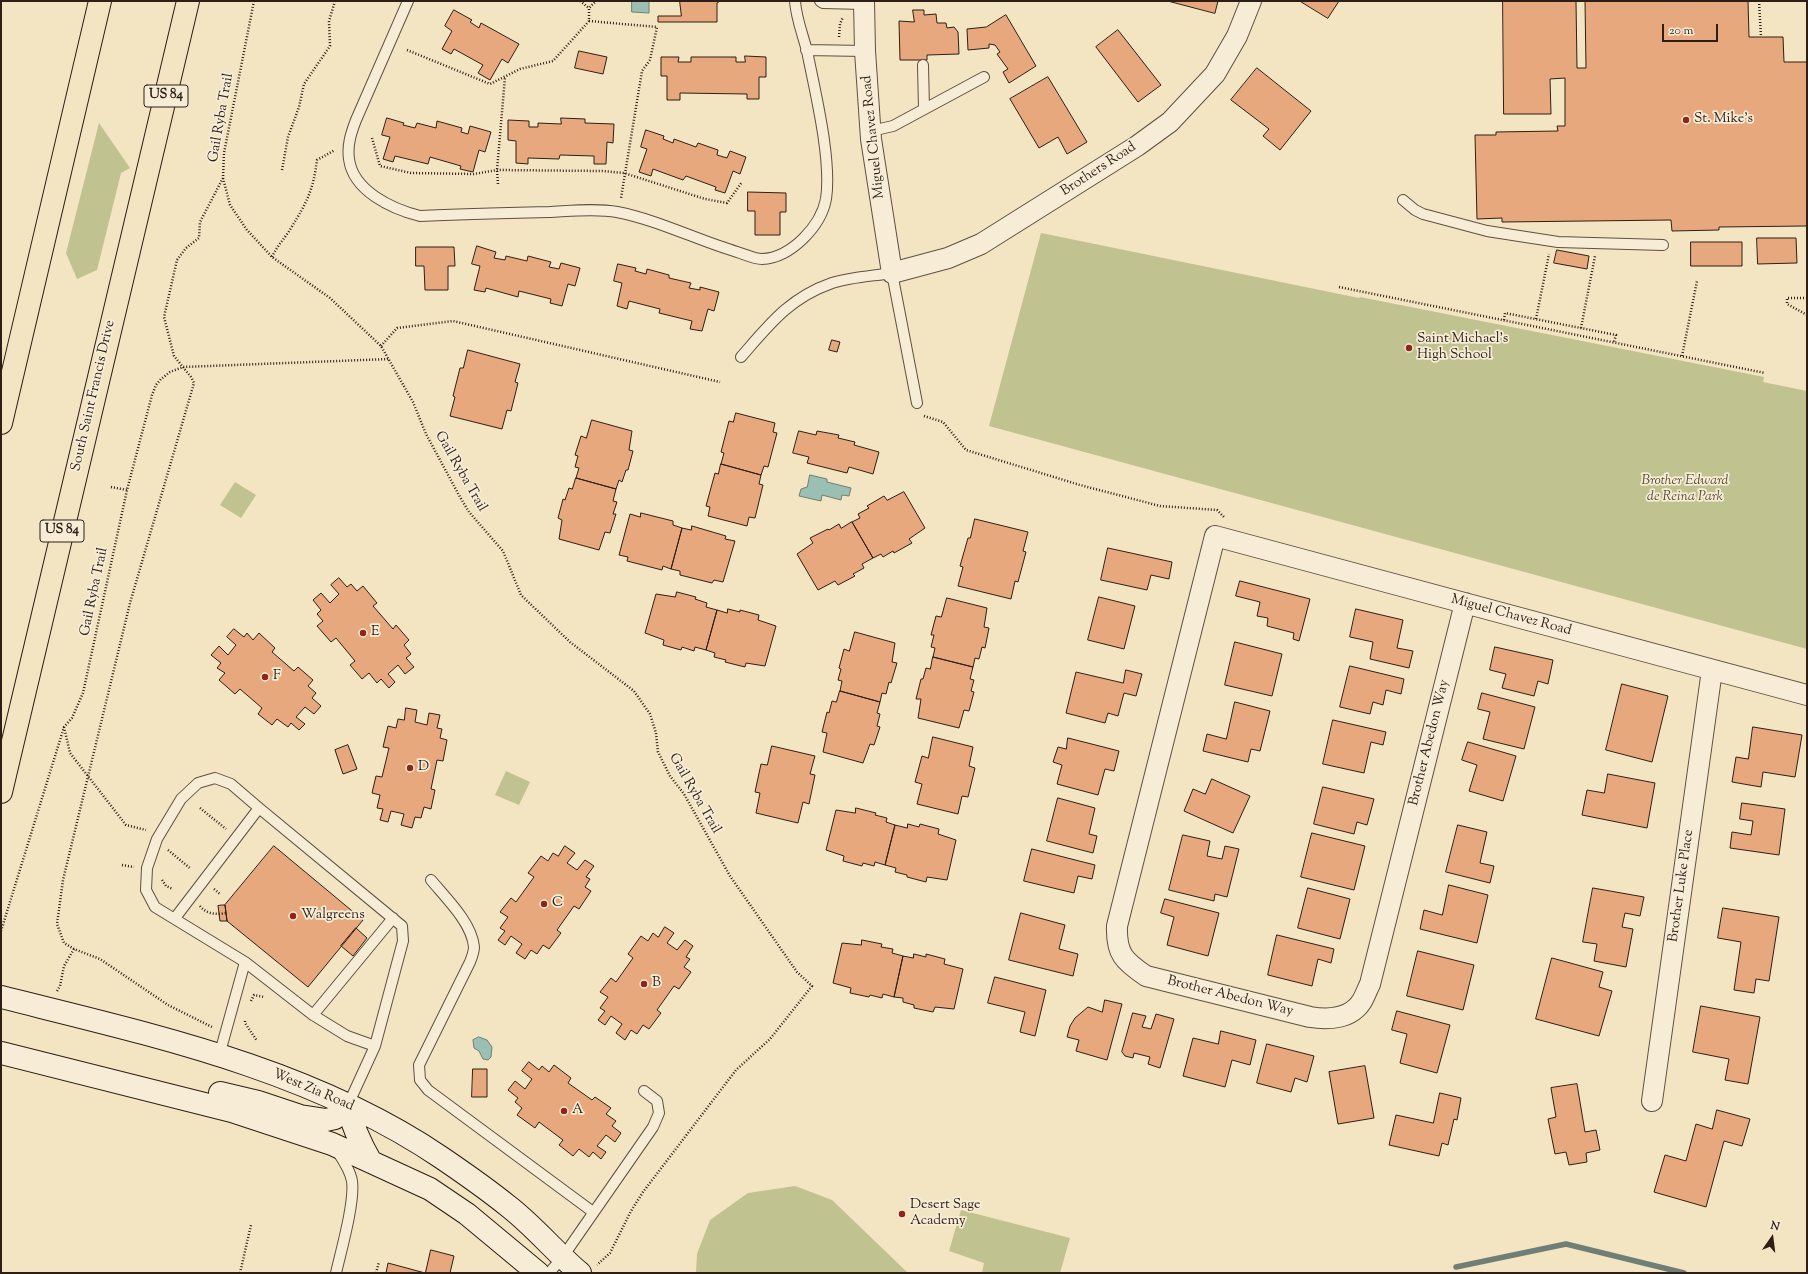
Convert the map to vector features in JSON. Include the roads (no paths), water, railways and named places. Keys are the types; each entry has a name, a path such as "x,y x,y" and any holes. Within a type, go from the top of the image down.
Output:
{"highway":[{"path":"1,423 100,1"},
{"name":"South Saint Francis Drive","path":"1,792 188,1"}],"street":[{"name":"Brothers Road","path":"892,273 948,258 981,244 1112,162 1170,122 1215,74 1237,36 1251,1"},
{"name":"Miguel Chavez Road","path":"864,2 865,51 871,131 892,273"},
{"name":"Miguel Chavez Road","path":"1215,536 1807,695"},
{"name":"Brother Abedon Way","path":"1215,536 1117,926 1116,942 1122,956 1131,966 1146,976 1323,1019 1337,1018 1351,1012 1361,1003 1370,984 1465,603"},
{"name":"Brother Luke Place","path":"1652,1101 1712,670"},
{"name":"West Zia Road","path":"1,997 161,1038 247,1064 348,1105 392,1128 447,1162 509,1207 557,1268 587,1270"},
{"path":"9,1055 121,1068 258,1102 312,1119 326,1120 335,1118 348,1105"},
{"path":"9,1055 232,1111 332,1144 436,1193 467,1214 538,1273"},
{"path":"348,1105 350,1119 371,1162"}],"lane":[{"path":"408,1 356,120 349,140 349,160 355,178 375,198 401,211 420,216 577,211 619,213 647,220 728,250 761,259 778,255 799,244 815,224 826,200 827,170 821,128 795,1"},
{"path":"820,1 823,3 864,2"},
{"path":"806,50 865,51"},
{"path":"923,65 924,109"},
{"path":"871,131 893,126 984,77"},
{"path":"1403,200 1415,210 1423,214 1488,231 1558,242 1663,245"},
{"path":"741,357 778,315 791,304 812,292 834,283 892,273 917,404"},
{"path":"348,1105 375,1046 403,941 402,926 231,784 215,778 198,783 181,799 157,839 147,868 146,890 155,907 244,962 313,1015 347,1036 375,1046"},
{"path":"175,918 259,808"},
{"path":"431,880 472,933 474,949 470,962 418,1066 420,1080 428,1090 594,1212"},
{"path":"313,1015 393,918"},
{"path":"219,1056 244,962"},
{"path":"557,1268 653,1127 659,1113 657,1100 644,1091"},
{"path":"332,1144 347,1166 352,1182 351,1199 336,1273"}],"water":[{"path":"632,1 649,1 649,13 632,12"},
{"path":"810,475 827,479 827,482 851,488 849,496 842,495 841,500 822,495 821,501 799,496 801,489 807,487"},
{"path":"479,1037 487,1040 492,1047 491,1057 488,1060 483,1059 479,1051 474,1048 473,1040"}],"waterway":[{"path":"1456,1267 1566,1244 1684,1273"}],"place":[{"name":"St. Mike's","path":"1686,120"},
{"name":"Saint Michael's High School","path":"1409,348"},
{"name":"E","path":"363,633"},
{"name":"F","path":"265,677"},
{"name":"D","path":"410,768"},
{"name":"C","path":"544,904"},
{"name":"Walgreens","path":"293,916"},
{"name":"B","path":"644,984"},
{"name":"A","path":"564,1111"},
{"name":"Desert Sage Academy","path":"902,1214"}],"park label":[{"name":"Brother Edward de Reina Park","path":"1685,490"}]}
